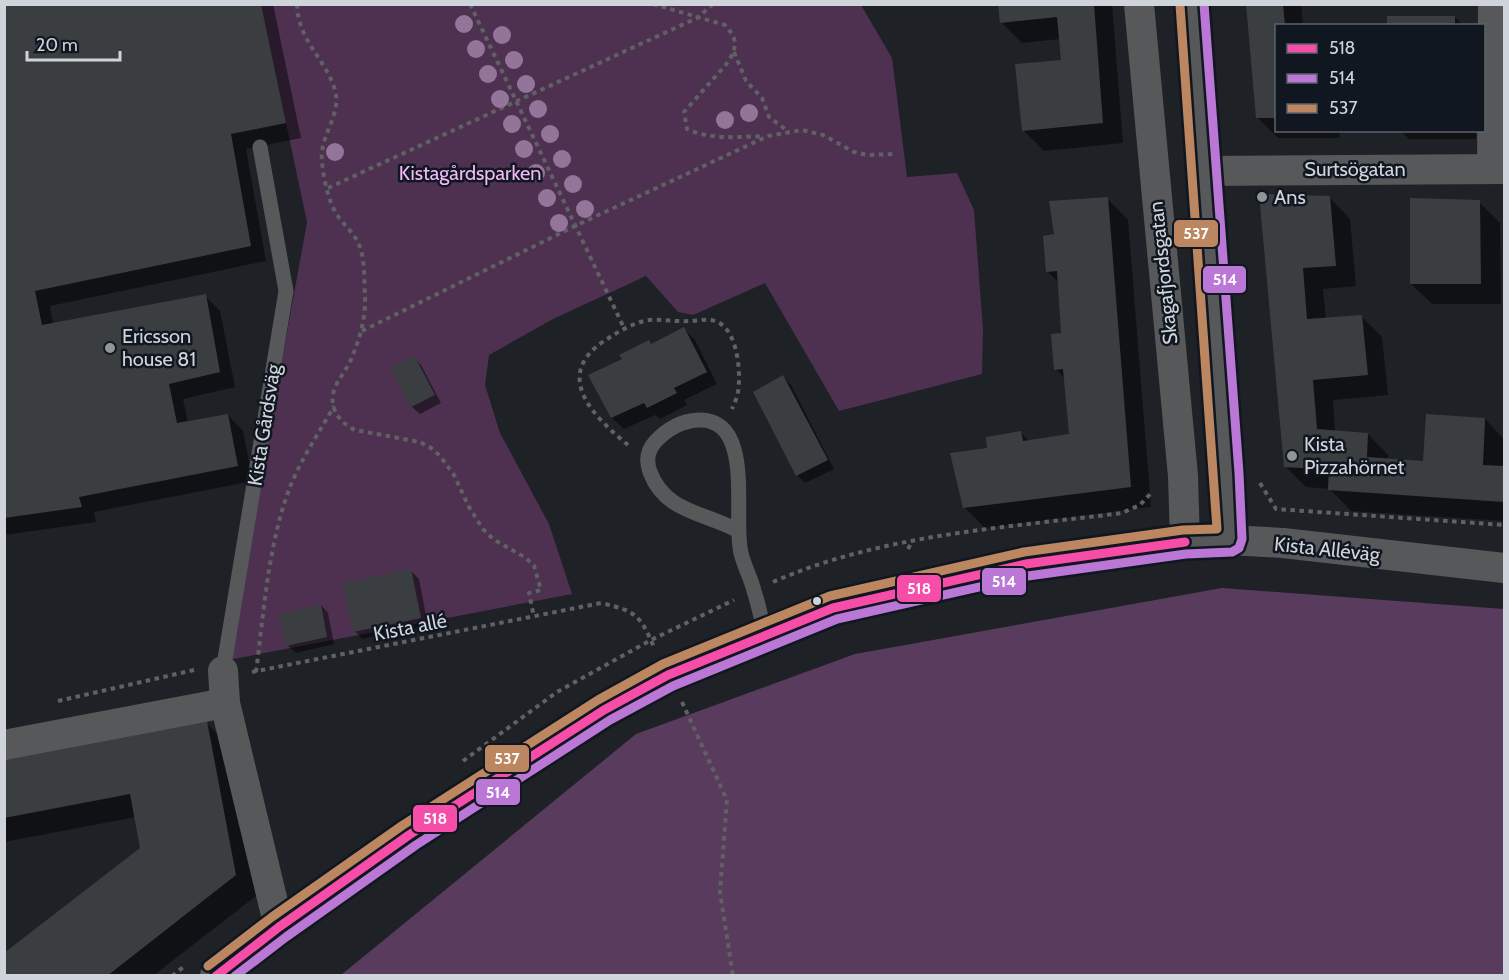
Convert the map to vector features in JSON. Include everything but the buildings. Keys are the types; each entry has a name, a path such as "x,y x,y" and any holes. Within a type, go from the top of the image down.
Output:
{"street":[{"name":"Skagafjordsgatan","path":"1139,4 1183,476 1185,542"},
{"path":"1192,4 1230,540"},
{"path":"1493,4 1498,169"},
{"name":"Surtsögatan","path":"1205,171 1498,169"},
{"name":"Kista Alléväg","path":"215,975 409,835 604,710 668,675 833,608 1026,564 1185,542 1230,540 1282,543 1504,568"},
{"name":"Kista Gårdsväg","path":"223,671 225,704 279,927"},
{"path":"4,745 225,704"}],"lane":[{"name":"Kista Gårdsväg","path":"223,671 286,291 260,147"},
{"path":"737,530 684,509 658,490 648,466 647,455 652,444 676,425 704,420 716,423 725,430 732,442 738,463 737,530 741,553 754,590 765,636"}],"path":[{"path":"297,4 300,28 336,92 335,112 322,146 321,160 328,188 334,211 351,231 360,247 365,312 361,332 350,362 333,394 338,418 355,430 420,442 440,456 483,529 493,539 526,558 534,566 541,590 529,593 534,617"},
{"path":"470,4 624,328"},
{"path":"653,4 725,25 735,42 729,61 684,112 687,129 699,134 727,137 768,136 802,130 823,135 854,152 868,155 893,154"},
{"path":"328,188 697,18 713,4"},
{"path":"734,51 746,81 762,98 769,117 789,132"},
{"path":"361,332 575,226 768,136"},
{"path":"647,455 628,445 600,420 581,392 579,381 580,366 594,348 624,328 648,320 706,319 719,323 729,333 736,353 739,375 738,393 725,430"},
{"path":"256,673 265,602 280,519 291,485 334,406"},
{"path":"1255,475 1276,509 1504,525"},
{"path":"733,975 720,892 727,800 651,639 790,574 867,550 914,540 1122,513 1140,505 1152,493 1154,485"},
{"path":"908,549 914,540"},
{"name":"Kista allé","path":"51,702 201,668 256,673 601,603 625,608 643,623 651,639"}],"green space":[{"name":"Kistagårdsparken","path":"261,5 861,5 892,58 907,177 957,173 974,210 983,330 982,374 839,411 765,283 693,315 678,312 646,276 553,319 489,355 485,385 500,433 549,524 572,594 228,660 307,222"}],"shaded area":[{"path":"1222,588 1504,609 1504,975 341,975 636,734 855,654"}],"transit line":[{"name":"514","path":"235,976 416,845 610,720 673,686 837,619 1028,576 1186,554 1232,552 1239,548 1242,539 1239,473 1204,4"},
{"name":"537","path":"208,966 272,917 403,825 598,700 663,664 830,596 1024,552 1183,530 1217,529 1180,5"},
{"name":"518","path":"216,976 279,927 409,835 604,710 668,675 833,608 1026,564 1185,542"}],"place":[{"name":"Ans","path":"1262,197"},
{"name":"Ericsson house 81","path":"110,348"},
{"name":"Kista Pizzahörnet","path":"1292,456"}]}
